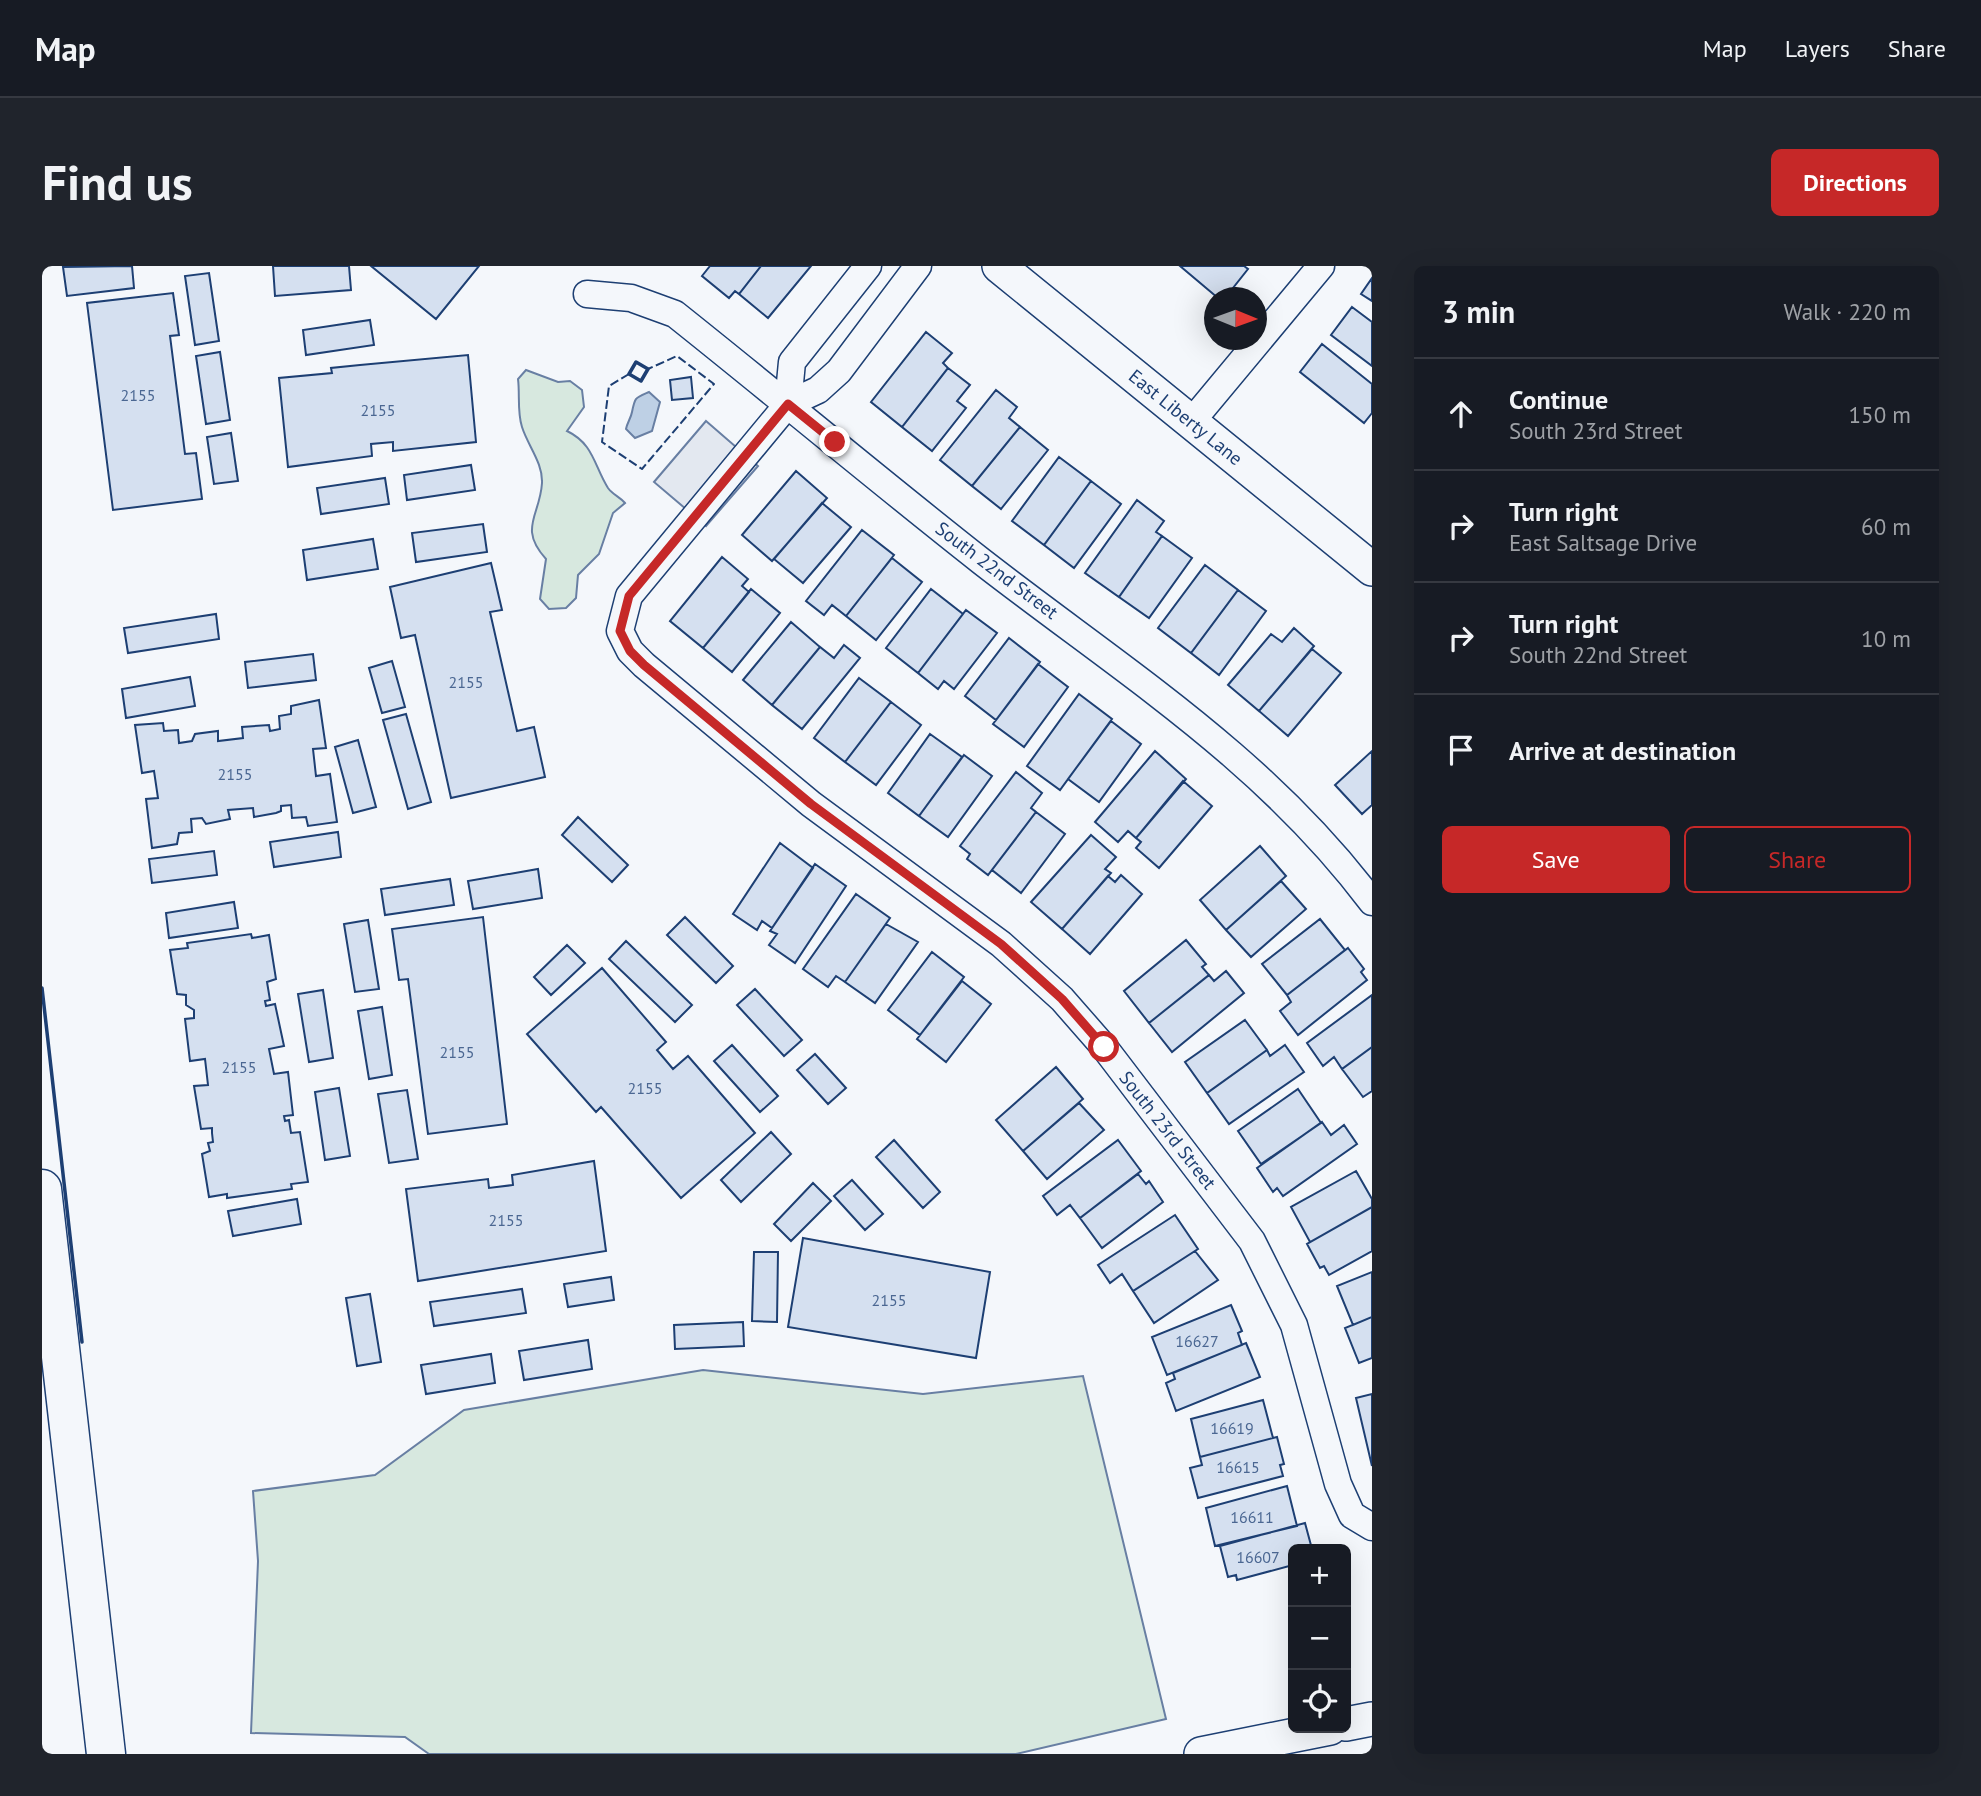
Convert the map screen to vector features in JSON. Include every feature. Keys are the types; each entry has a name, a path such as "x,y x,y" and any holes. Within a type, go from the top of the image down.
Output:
{"highway":[{"path":"42,1189 106,1754"}],"street":[{"path":"788,404 792,362 868,266"},
{"path":"788,404 818,390 839,371 918,266"},
{"name":"East Liberty Lane","path":"999,266 1372,569"},
{"path":"1192,421 1321,266"},
{"name":"South 22nd Street","path":"587,294 631,298 675,314 982,562 1201,726 1295,812 1372,902"},
{"path":"831,311 864,338"},
{"name":"South 23rd Street","path":"788,404 629,596 620,631 630,651 811,804 1001,944 1062,999 1104,1047 1252,1241 1294,1325 1338,1484 1352,1515 1371,1527"},
{"path":"1201,1754 1329,1734 1372,1719"}],"shaded area":[{"path":"526,370 558,382 570,381 582,390 584,407 567,431 583,442 608,488 625,503 613,513 599,554 578,575 576,598 566,608 549,609 540,599 546,559 533,539 532,530 542,476 520,421 518,379"},
{"path":"706,421 758,466 706,526 654,482"},
{"path":"703,1370 923,1394 1083,1376 1166,1719 1016,1754 429,1754 405,1737 251,1733 258,1561 253,1491 375,1475 464,1410"}],"water":[{"path":"649,392 660,402 652,431 635,438 626,429 635,401"}],"building":[{"path":"132,266 134,288 67,296 63,267"},
{"path":"273,266 349,266 351,290 275,296"},
{"path":"371,266 479,266 436,319"},
{"path":"710,266 761,266 739,294 735,291 729,298 702,276"},
{"path":"761,266 811,266 768,318 739,294"},
{"path":"1180,266 1244,266 1248,269 1234,287 1205,287"},
{"path":"209,273 219,341 195,345 185,276"},
{"path":"1372,278 1372,301 1361,294"},
{"path":"173,293 179,335 170,336 185,454 196,453 202,499 113,510 87,303"},
{"path":"1352,307 1372,322 1372,366 1331,335"},
{"path":"370,320 374,345 306,355 303,330"},
{"path":"926,332 952,353 943,363 948,368 902,427 871,402"},
{"path":"1322,344 1372,384 1372,413 1364,423 1300,372"},
{"path":"220,352 230,420 206,424 196,356"},
{"path":"468,355 476,442 393,451 393,442 371,444 372,456 288,467 279,378 332,373 331,368"},
{"path":"948,368 970,385 957,401 966,408 932,451 902,427"},
{"path":"691,377 693,398 672,400 670,380"},
{"path":"996,390 1017,407 1009,418 1020,427 972,486 940,460"},
{"path":"1020,427 1048,450 1001,509 972,486"},
{"path":"231,433 238,481 214,484 207,437"},
{"path":"1059,457 1091,481 1044,545 1012,521"},
{"path":"471,465 475,490 407,500 404,475"},
{"path":"796,471 827,498 772,561 742,535"},
{"path":"385,478 389,504 321,514 317,488"},
{"path":"1091,481 1121,504 1074,568 1044,545"},
{"path":"1137,500 1164,521 1156,532 1162,536 1119,597 1085,573"},
{"path":"822,503 851,527 803,583 774,559"},
{"path":"483,524 487,552 416,562 412,533"},
{"path":"862,530 894,555 846,616 832,605 824,615 806,601"},
{"path":"1162,536 1192,558 1149,618 1119,597"},
{"path":"373,539 378,569 307,580 303,550"},
{"path":"722,557 748,579 742,586 749,592 703,648 670,621"},
{"path":"892,558 922,582 876,640 846,616"},
{"path":"491,563 502,610 490,612 517,731 534,727 545,777 451,798 415,635 401,638 390,587"},
{"path":"1205,565 1238,590 1191,653 1158,628"},
{"path":"751,589 780,613 732,672 703,648"},
{"path":"931,589 963,614 918,673 886,648"},
{"path":"1238,590 1266,611 1219,675 1191,653"},
{"path":"966,610 997,633 954,689 944,681 938,689 918,673"},
{"path":"216,614 219,639 128,653 124,628"},
{"path":"791,622 820,647 772,705 743,680"},
{"path":"1294,628 1314,646 1259,711 1228,685 1271,634 1282,642"},
{"path":"1009,638 1040,662 996,720 965,696"},
{"path":"844,645 860,658 802,729 772,705 820,647 834,658"},
{"path":"1312,649 1341,673 1288,736 1259,711"},
{"path":"313,654 316,680 248,688 245,662"},
{"path":"392,661 405,707 382,713 369,668"},
{"path":"1038,664 1068,687 1024,747 993,724"},
{"path":"190,677 195,706 126,718 122,689"},
{"path":"859,678 891,702 845,762 814,738"},
{"path":"1079,694 1112,719 1060,790 1027,766"},
{"path":"319,700 326,748 313,749 316,776 330,774 337,822 308,826 306,817 292,818 291,805 281,806 281,811 276,813 254,817 253,808 228,810 230,819 206,824 202,818 191,819 192,832 179,833 177,844 152,848 146,799 158,798 154,771 142,773 135,725 163,723 164,731 178,730 179,743 192,741 195,734 218,731 218,741 243,738 242,727 269,725 270,731 280,729 279,716 291,714 291,706"},
{"path":"891,702 921,725 876,785 845,762"},
{"path":"406,714 431,802 408,809 383,720"},
{"path":"1111,721 1141,744 1099,802 1068,779"},
{"path":"930,734 962,757 919,816 888,793"},
{"path":"358,740 376,807 353,813 335,747"},
{"path":"1155,751 1186,779 1136,838 1128,831 1118,842 1095,822"},
{"path":"1372,751 1372,805 1362,814 1335,785"},
{"path":"964,755 992,776 948,837 919,816"},
{"path":"1016,772 1042,793 1031,808 1036,812 988,875 967,859 970,854 960,846"},
{"path":"1183,781 1212,806 1159,868 1136,848 1141,842 1136,838"},
{"path":"1036,812 1065,834 1021,893 992,870"},
{"path":"578,817 628,865 612,882 562,835"},
{"path":"338,832 341,857 274,867 270,842"},
{"path":"1091,835 1116,857 1105,869 1111,873 1062,929 1031,902"},
{"path":"780,843 813,868 772,928 762,921 757,930 733,914"},
{"path":"1260,846 1286,876 1226,930 1200,900"},
{"path":"214,851 217,875 152,883 149,859"},
{"path":"815,864 846,886 795,963 769,945 777,934 770,931"},
{"path":"538,869 542,898 473,909 468,881"},
{"path":"1121,875 1142,894 1090,954 1062,929 1108,876 1115,882"},
{"path":"450,879 454,905 385,915 381,889"},
{"path":"1281,881 1306,909 1251,957 1226,930"},
{"path":"856,894 890,918 845,982 836,976 828,987 803,969"},
{"path":"234,902 238,928 169,938 166,913"},
{"path":"483,917 507,1124 428,1134 408,979 399,980 392,929"},
{"path":"685,917 733,966 716,983 667,935"},
{"path":"1320,919 1345,950 1287,995 1262,964"},
{"path":"368,920 379,989 355,992 344,924"},
{"path":"886,924 918,942 875,1003 845,982"},
{"path":"251,934 252,938 269,935 276,979 267,982 270,1000 265,1001 266,1006 275,1004 284,1046 269,1049 274,1074 288,1072 293,1115 284,1116 285,1121 289,1120 291,1133 300,1132 308,1182 291,1184 292,1189 227,1198 227,1194 209,1197 202,1154 210,1151 208,1143 213,1142 212,1128 201,1129 194,1086 208,1085 205,1059 190,1061 185,1019 194,1018 194,1010 186,1005 186,995 177,994 170,950 188,948 187,943"},
{"path":"1186,940 1206,964 1202,967 1209,975 1149,1023 1124,991"},
{"path":"626,941 692,1005 675,1022 609,959"},
{"path":"567,945 585,963 551,995 534,977"},
{"path":"1348,948 1364,969 1361,972 1367,980 1298,1035 1280,1011 1291,1002 1287,995"},
{"path":"932,952 964,977 920,1035 888,1010"},
{"path":"602,968 666,1042 657,1050 673,1069 688,1056 755,1133 681,1198 601,1107 596,1112 527,1034"},
{"path":"1226,971 1244,993 1172,1052 1149,1023 1209,975 1214,981"},
{"path":"962,981 991,1004 946,1062 917,1039"},
{"path":"755,989 802,1040 784,1056 737,1005"},
{"path":"323,990 333,1058 309,1062 298,994"},
{"path":"1372,995 1372,1047 1342,1069 1334,1057 1323,1066 1307,1043"},
{"path":"382,1007 392,1075 369,1079 358,1011"},
{"path":"1245,1020 1267,1050 1207,1093 1185,1062"},
{"path":"732,1045 778,1096 760,1112 714,1061"},
{"path":"1285,1045 1304,1072 1229,1124 1207,1093 1267,1050 1270,1056"},
{"path":"1372,1047 1372,1091 1363,1097 1342,1069"},
{"path":"815,1054 846,1088 828,1104 797,1070"},
{"path":"1056,1067 1083,1099 1023,1151 996,1120"},
{"path":"339,1088 350,1156 325,1160 315,1092"},
{"path":"1298,1089 1321,1123 1261,1164 1238,1131"},
{"path":"407,1090 418,1159 389,1163 378,1094"},
{"path":"1079,1103 1104,1130 1047,1179 1023,1151"},
{"path":"1322,1122 1331,1135 1344,1125 1357,1144 1283,1196 1277,1188 1273,1192 1257,1168"},
{"path":"771,1132 791,1154 741,1202 721,1180"},
{"path":"894,1140 940,1192 923,1208 876,1157"},
{"path":"1118,1140 1141,1171 1080,1218 1070,1205 1057,1215 1043,1196"},
{"path":"594,1161 606,1251 418,1281 406,1189 488,1179 489,1188 513,1185 512,1175"},
{"path":"1356,1171 1372,1199 1372,1207 1310,1242 1291,1207"},
{"path":"1138,1174 1146,1184 1149,1181 1163,1202 1102,1248 1080,1218"},
{"path":"852,1180 883,1214 865,1230 834,1196"},
{"path":"813,1183 831,1201 791,1241 774,1224"},
{"path":"297,1199 301,1224 233,1236 228,1211"},
{"path":"1372,1207 1372,1251 1329,1275 1324,1266 1320,1268 1307,1244"},
{"path":"1175,1215 1198,1249 1133,1291 1122,1274 1110,1283 1098,1265"},
{"path":"803,1238 990,1272 976,1358 788,1327"},
{"path":"1195,1251 1218,1280 1154,1323 1133,1291"},
{"path":"754,1252 778,1252 777,1322 752,1321"},
{"path":"1372,1272 1372,1317 1353,1325 1337,1286"},
{"path":"611,1277 614,1300 568,1307 564,1284"},
{"path":"522,1289 526,1313 434,1326 430,1302"},
{"path":"370,1294 381,1362 357,1366 346,1298"},
{"path":"1231,1305 1242,1331 1238,1333 1242,1345 1167,1375 1152,1337"},
{"path":"1372,1317 1372,1358 1359,1363 1345,1328"},
{"path":"743,1322 744,1346 675,1349 674,1325"},
{"path":"588,1340 592,1369 524,1380 519,1351"},
{"path":"1246,1343 1260,1377 1176,1411 1166,1383 1175,1379 1173,1373"},
{"path":"491,1354 495,1383 426,1394 421,1365"},
{"path":"1372,1394 1372,1466 1356,1398"},
{"path":"1263,1400 1273,1438 1200,1457 1191,1419"},
{"path":"1277,1437 1284,1464 1280,1465 1283,1476 1198,1498 1190,1468 1202,1465 1200,1457"},
{"path":"1287,1486 1297,1526 1215,1546 1206,1508"},
{"path":"1305,1523 1311,1544 1288,1544 1288,1566 1237,1580 1236,1575 1228,1577 1220,1546"}],"fence":[{"path":"629,374 609,386 602,442 642,469 714,384 677,356 648,369"}],"wall":[{"path":"636,362 648,369 641,381 629,374 636,362"},
{"path":"42,988 82,1342"}],"route":[{"path":"835,442 788,404 629,596 620,631 630,651 644,665 811,804 1001,944 1039,976 1104,1047"}]}
